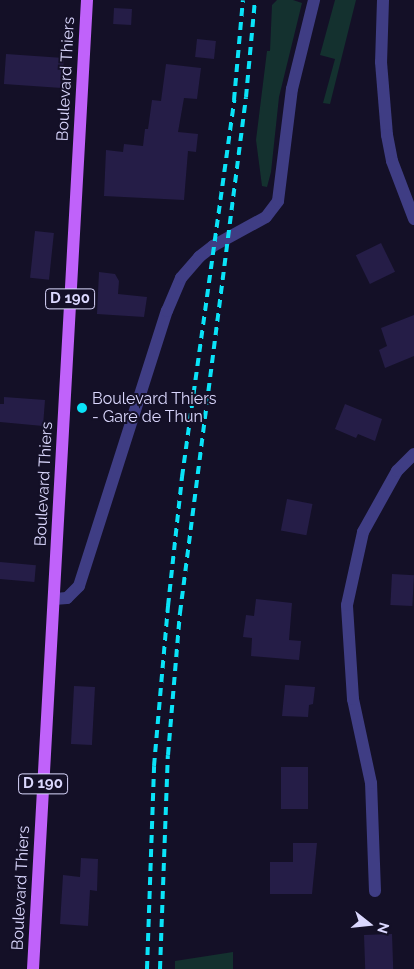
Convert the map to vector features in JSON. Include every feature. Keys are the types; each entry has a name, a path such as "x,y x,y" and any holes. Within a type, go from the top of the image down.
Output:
{"main road":[{"name":"Boulevard Thiers","path":"33,969 87,0"}],"street":[{"path":"54,598 67,598 79,586 167,311 181,278 199,257 213,246 266,217 278,201 292,89 314,0"},
{"path":"383,0 381,62 387,135 392,161 414,219"},
{"path":"375,891 371,783 353,699 347,605 364,532 397,472 414,454"}],"green space":[{"path":"277,0 293,0 302,3 279,97 271,172 267,187 262,186 256,140 267,51 270,51 272,5"},
{"path":"335,0 356,0 330,104 323,103 335,59 320,55"},
{"path":"233,952 233,969 175,969 175,961"}],"building":[{"path":"114,8 132,9 131,25 113,24"},
{"path":"197,39 216,41 214,59 195,57"},
{"path":"6,54 64,58 62,88 4,84"},
{"path":"166,64 201,68 197,99 184,98 178,132 198,134 196,152 188,151 184,200 104,196 106,150 123,152 124,144 143,146 145,129 148,129 152,100 161,101"},
{"path":"35,231 54,233 49,280 30,278"},
{"path":"381,243 395,272 370,284 356,255"},
{"path":"99,272 115,274 119,281 118,294 147,297 144,317 97,314"},
{"path":"414,315 414,356 385,368 379,350 387,346 381,328"},
{"path":"4,397 45,400 43,426 0,422 0,404 4,404"},
{"path":"345,404 382,419 375,441 358,434 356,438 335,429"},
{"path":"287,499 313,504 306,535 281,530"},
{"path":"0,562 36,565 34,582 0,579"},
{"path":"392,574 414,575 412,606 390,605"},
{"path":"256,599 292,603 289,640 301,641 299,660 251,656 252,638 243,637 246,615 254,616"},
{"path":"285,685 315,687 313,704 309,705 308,717 282,716"},
{"path":"74,686 95,687 92,745 71,744"},
{"path":"281,767 308,767 308,809 281,809"},
{"path":"293,843 317,843 312,894 270,894 270,862 293,862"},
{"path":"81,858 98,859 97,891 90,890 88,926 60,924 63,875 80,877"},
{"path":"392,934 393,969 365,969 364,935"}],"railway":[{"path":"147,969 154,766 168,606 182,477 234,100 243,0"},
{"path":"160,969 168,755 180,613 246,97 255,0"}],"place":[{"name":"Boulevard Thiers - Gare de Thun","path":"82,408"}]}
